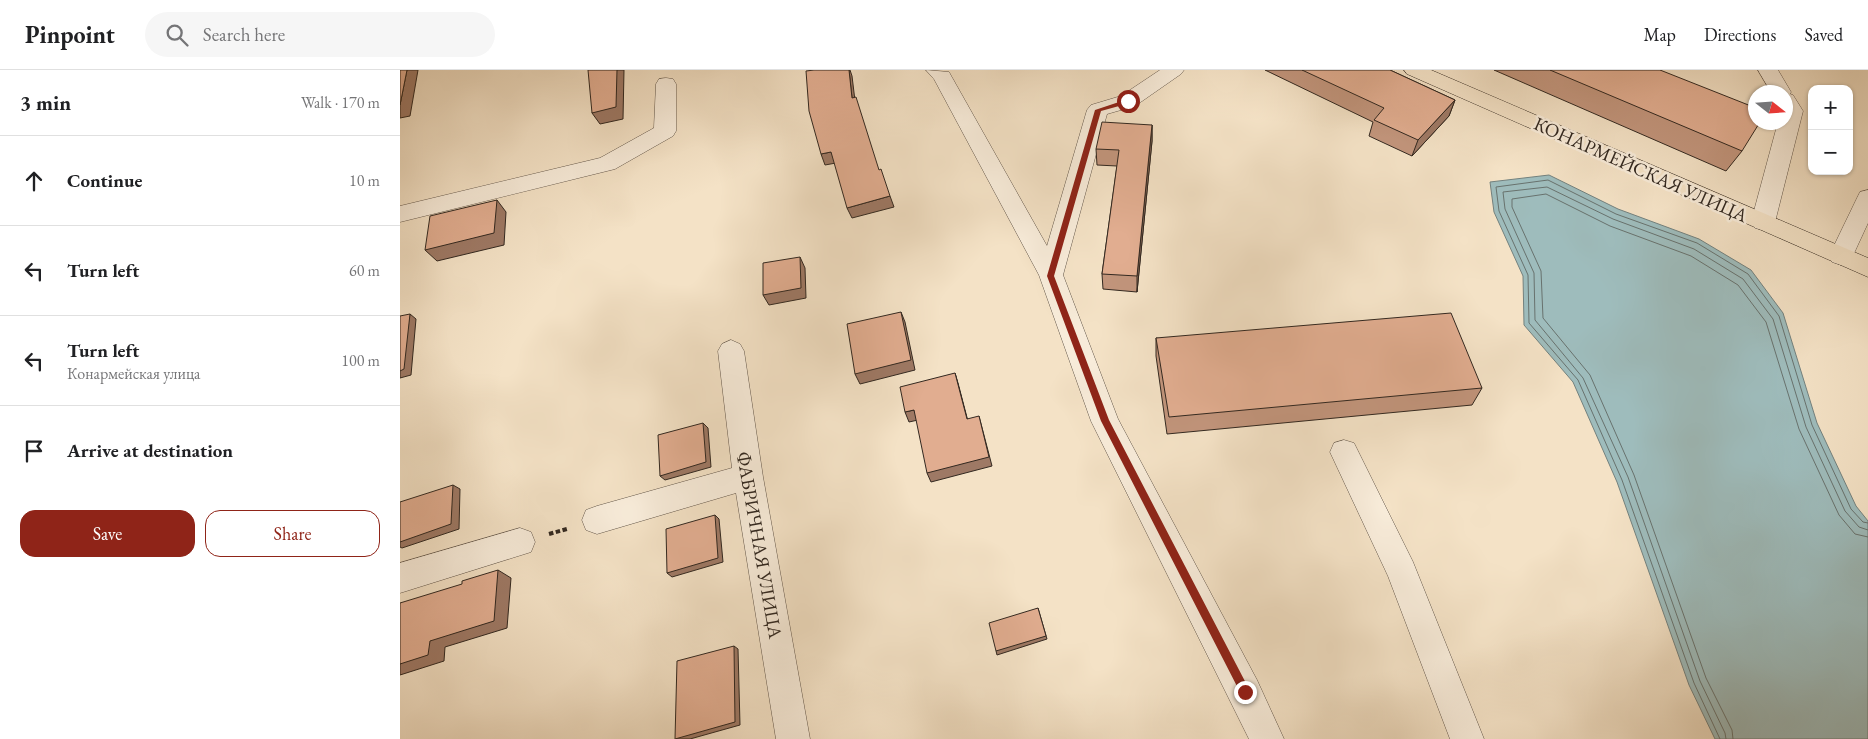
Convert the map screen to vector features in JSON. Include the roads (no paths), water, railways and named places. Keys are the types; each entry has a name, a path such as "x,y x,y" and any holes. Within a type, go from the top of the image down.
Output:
{"main road":[{"name":"КОНАРМЕЙСКАЯ УЛИЦА","path":"1414,70 1868,268"}],"street":[{"path":"936,70 942,76 1051,276 1105,421 1245,692 1267,739"},
{"path":"1051,276 1098,110 1128,101 1174,70"},
{"path":"1768,70 1777,85"},
{"path":"400,214 607,164 665,131 666,84"},
{"path":"1763,222 1787,130"},
{"path":"1841,256 1868,198"},
{"name":"ФАБРИЧНАЯ УЛИЦА","path":"730,351 748,477 793,739"},
{"path":"1344,452 1402,572 1467,739"},
{"path":"597,520 748,477"},
{"path":"400,578 520,542"}],"water":[{"path":"1549,175 1618,209 1699,239 1751,270 1783,313 1817,423 1856,506 1868,521 1868,739 1715,739 1689,685 1617,482 1573,382 1524,325 1523,276 1494,212 1490,182"}]}
